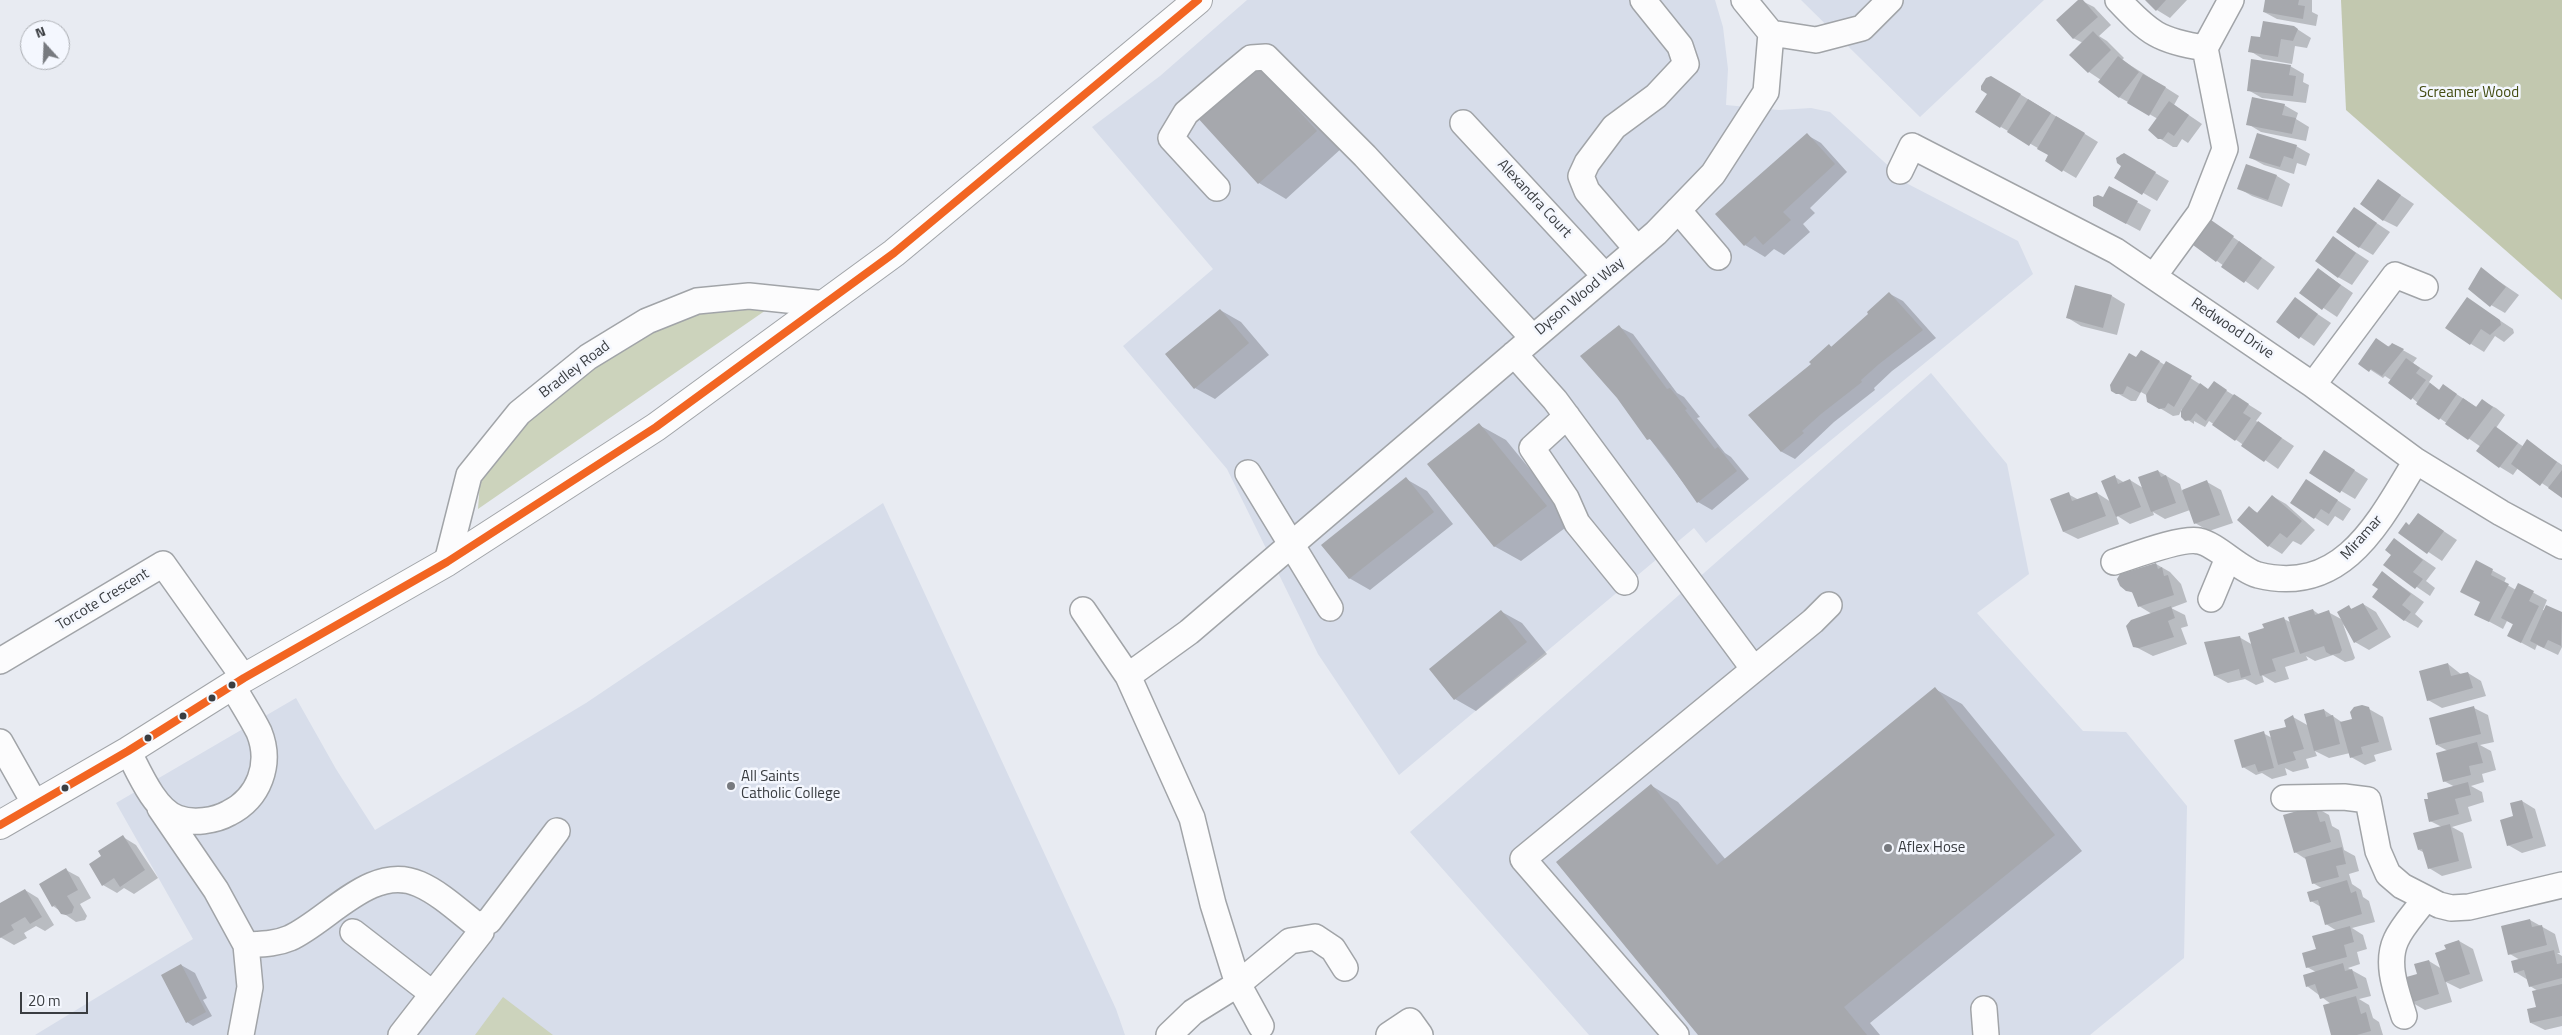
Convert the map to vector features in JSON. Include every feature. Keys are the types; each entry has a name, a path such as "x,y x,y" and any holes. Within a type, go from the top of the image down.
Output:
{"main road":[{"path":"0,824 128,751 238,682 447,562 656,427 894,253 1198,0"}],"street":[{"path":"1637,249 1587,191 1581,176 1587,163 1614,127 1656,96 1686,64 1680,46 1643,0"},
{"path":"1744,0 1771,33 1816,40 1862,28 1890,0"},
{"path":"2118,0 2142,26 2172,43 2205,48"},
{"path":"2154,276 2200,213 2225,149 2205,48 2230,0"},
{"name":"Dyson Wood Way","path":"1128,676 1189,632 1292,545 1637,249 1714,174 1766,92 1771,33"},
{"path":"1217,188 1171,138 1186,113 1251,58 1266,57 1364,156 1523,346 1567,416 1753,668"},
{"name":"Alexandra Court","path":"1463,123 1605,276"},
{"name":"Redwood Drive","path":"1900,171 1912,146 2116,251 2313,385 2416,461 2502,513 2562,546"},
{"path":"1678,210 1718,257"},
{"path":"2313,385 2395,275 2425,287"},
{"name":"Bradley Road","path":"447,562 469,474 520,413 588,357 647,321 697,301 749,296 826,304"},
{"path":"1567,416 1532,448 1566,498 1577,523 1625,582"},
{"name":"Miramar","path":"2114,562 2184,541 2200,541 2257,575 2288,579 2312,577 2337,566 2356,550 2384,514 2416,461"},
{"path":"1248,473 1330,608"},
{"path":"2211,599 2228,558"},
{"name":"Torcote Crescent","path":"0,661 163,564 238,682"},
{"path":"1676,1035 1523,859 1829,605"},
{"path":"1083,610 1128,676 1192,818 1213,904 1238,984 1262,1026"},
{"path":"155,800 176,818 201,821 219,819 251,798 264,770 260,734 238,682"},
{"path":"0,742 35,804"},
{"path":"128,751 155,800 216,890 246,944 250,987 241,1035"},
{"path":"2284,798 2344,797 2368,800 2378,851 2388,874 2402,886 2425,899 2451,908 2469,907 2562,885"},
{"path":"478,926 489,921 558,831"},
{"path":"246,944 270,944 291,937 374,884 393,880 419,884 478,926 481,932 401,1035"},
{"path":"2404,1016 2393,979 2392,954 2396,940 2425,899"},
{"path":"352,932 432,994"},
{"path":"1169,1035 1193,1012 1238,984 1290,941 1315,937 1333,949 1345,968"},
{"path":"1984,1009 1986,1035"},
{"path":"1389,1035 1410,1021 1420,1035"}],"shaded area":[{"path":"1247,0 1715,0 1723,27 1728,69 1726,105 1779,110 1811,108 1830,112 1908,184 2018,241 2033,274 1706,543 1694,528 1399,775 1318,654 1227,469 1123,346 1213,269 1092,127 1160,76"},
{"path":"1801,0 2044,0 1920,117"},
{"path":"1931,373 2007,464 2029,574 1977,613 2083,731 2126,732 2187,806 2184,958 2090,1035 1589,1035 1410,832"},
{"name":"All Saints Catholic College","path":"883,503 1116,1009 1125,1035 35,1035 193,939 116,803 296,698 336,769 375,830 586,703"}],"green space":[{"name":"Screamer Wood","path":"2341,0 2562,0 2562,300 2346,110"},
{"path":"710,307 769,308 478,509 480,482 523,426 591,367 661,325"},
{"path":"503,997 553,1035 475,1035"}],"building":[{"path":"2078,0 2083,0 2098,17 2073,39 2056,20"},
{"path":"2145,0 2166,0 2156,11"},
{"path":"2265,0 2299,0 2298,5 2305,6 2303,19 2263,12"},
{"path":"2263,21 2294,26 2298,29 2293,41 2281,39 2278,57 2248,52 2251,36 2260,37"},
{"path":"2093,31 2111,50 2088,73 2069,55"},
{"path":"2118,56 2139,72 2119,98 2098,82"},
{"path":"2251,59 2291,65 2289,75 2296,76 2293,96 2247,91"},
{"path":"1255,62 1317,131 1258,184 1196,116"},
{"path":"2143,74 2166,87 2149,116 2127,103"},
{"path":"1991,76 2021,94 2000,128 1975,112 1987,94 1981,90 1981,86 1986,78"},
{"path":"2252,97 2285,104 2282,115 2296,118 2292,134 2246,125"},
{"path":"2028,99 2051,113 2029,146 2007,132"},
{"path":"2169,101 2189,115 2174,136 2168,132 2163,139 2158,139 2148,130"},
{"path":"2056,116 2085,133 2062,172 2045,161 2048,155 2037,149"},
{"path":"1807,133 1835,164 1783,212 1791,220 1763,245 1755,236 1744,246 1715,214"},
{"path":"2257,133 2297,145 2293,159 2284,156 2280,167 2249,158"},
{"path":"2124,153 2156,172 2142,195 2114,178 2121,166 2117,163 2116,158"},
{"path":"2246,164 2277,175 2268,200 2237,189"},
{"path":"2378,179 2401,195 2383,221 2360,204"},
{"path":"2109,186 2138,201 2126,224 2093,206 2093,197 2098,195 2103,197"},
{"path":"2354,207 2377,223 2359,248 2336,232"},
{"path":"2211,220 2234,236 2216,262 2193,245"},
{"path":"2333,236 2356,253 2338,278 2315,261"},
{"path":"2239,241 2262,258 2244,283 2221,267"},
{"path":"2481,267 2506,287 2490,307 2468,289"},
{"path":"2318,268 2341,285 2322,310 2299,293"},
{"path":"2075,285 2112,295 2103,328 2066,318"},
{"path":"1889,292 1923,330 1879,364 1861,380 1862,382 1821,414 1802,431 1804,433 1781,452 1748,415 1811,364 1809,362 1829,344 1831,347 1868,314 1867,312"},
{"path":"2295,297 2318,314 2299,339 2276,322"},
{"path":"2467,297 2500,320 2501,325 2490,335 2481,329 2470,345 2445,328"},
{"path":"1220,309 1249,343 1194,389 1165,354"},
{"path":"1619,325 1667,389 1670,388 1687,409 1685,410 1715,449 1718,447 1737,471 1697,503 1665,457 1650,439 1647,440 1617,398 1580,356"},
{"path":"2376,338 2389,347 2392,343 2404,349 2382,376 2371,369 2369,372 2358,364"},
{"path":"2141,350 2160,361 2140,393 2127,386 2123,394 2116,394 2111,391 2110,385 2129,353 2136,357"},
{"path":"2406,358 2420,368 2416,373 2426,380 2411,400 2388,383"},
{"path":"2166,361 2192,376 2174,407 2168,403 2165,408 2159,409 2147,402 2146,395"},
{"path":"2214,381 2227,390 2206,421 2196,413 2191,420 2185,421 2181,417 2181,411 2200,383 2208,389"},
{"path":"2430,383 2439,390 2443,384 2457,394 2439,420 2416,404"},
{"path":"2234,394 2249,404 2243,413 2251,418 2235,441 2212,425"},
{"path":"2463,398 2476,407 2482,399 2493,407 2468,440 2445,424"},
{"path":"2258,421 2282,438 2264,462 2241,446"},
{"path":"1479,423 1547,506 1494,547 1427,464"},
{"path":"2495,426 2518,443 2499,468 2476,451"},
{"path":"2527,439 2557,462 2540,486 2511,464"},
{"path":"2324,450 2355,470 2340,493 2309,473"},
{"path":"2158,470 2161,477 2166,475 2176,503 2151,512 2138,477"},
{"path":"2562,470 2562,498 2548,488"},
{"path":"2115,475 2118,484 2130,479 2141,507 2116,517 2101,481"},
{"path":"1406,477 1434,512 1349,579 1321,545"},
{"path":"2306,479 2338,500 2329,514 2321,509 2314,519 2290,503"},
{"path":"2207,480 2220,515 2194,524 2182,490"},
{"path":"2069,492 2072,501 2097,492 2106,516 2063,532 2050,499"},
{"path":"2272,495 2302,521 2287,538 2280,533 2268,547 2237,520 2249,506 2257,513"},
{"path":"2418,513 2444,531 2427,554 2398,533 2406,522 2409,525"},
{"path":"2394,538 2423,560 2413,572 2423,579 2415,589 2383,565 2391,555 2385,550"},
{"path":"2476,560 2493,569 2491,575 2509,584 2489,622 2474,615 2480,602 2460,592"},
{"path":"2156,563 2158,569 2162,567 2164,576 2168,575 2174,595 2138,607 2132,592 2126,591 2120,586 2117,579 2120,574"},
{"path":"2382,571 2411,594 2402,605 2411,612 2404,621 2372,597 2378,589 2372,585"},
{"path":"2518,583 2534,591 2529,601 2539,606 2521,643 2507,636 2513,624 2501,618"},
{"path":"2363,603 2378,629 2354,643 2337,612 2349,605 2351,609"},
{"path":"2546,605 2562,612 2561,646 2548,640 2544,648 2530,641"},
{"path":"2171,606 2175,618 2168,621 2174,637 2139,648 2133,647 2126,626 2131,620"},
{"path":"2313,609 2315,615 2329,610 2342,650 2340,653 2331,655 2326,652 2324,646 2300,654 2288,617"},
{"path":"1501,610 1527,642 1454,700 1429,669"},
{"path":"2284,617 2295,652 2272,659 2276,671 2260,676 2248,633 2264,628 2262,624"},
{"path":"2240,636 2251,675 2241,678 2239,669 2214,676 2204,642"},
{"path":"2448,663 2451,676 2468,672 2473,688 2427,701 2419,671"},
{"name":"Aflex Hose","path":"1935,687 2055,835 1844,1007 1867,1035 1698,1035 1556,862 1651,784 1717,865"},
{"path":"2362,705 2369,707 2379,742 2361,747 2363,754 2350,758 2340,722 2352,719 2350,712 2354,707"},
{"path":"2474,706 2481,734 2436,745 2429,718"},
{"path":"2324,709 2326,717 2333,715 2340,744 2314,751 2304,714"},
{"path":"2293,715 2304,749 2293,752 2296,760 2278,765 2269,731 2286,727 2284,720"},
{"path":"2264,731 2274,768 2258,772 2255,764 2242,768 2234,740"},
{"path":"2477,742 2483,763 2469,766 2471,775 2443,782 2436,753"},
{"path":"2468,782 2471,795 2455,799 2459,814 2429,822 2424,799 2428,799 2427,793"},
{"path":"2522,800 2533,838 2507,846 2500,820 2513,816 2510,803"},
{"path":"2315,806 2320,822 2325,821 2331,842 2294,853 2283,815"},
{"path":"2450,824 2459,861 2428,869 2422,849 2418,850 2413,833"},
{"path":"123,835 145,870 120,887 114,878 102,886 89,864 101,856 98,851"},
{"path":"2342,847 2346,864 2336,866 2339,877 2312,884 2305,857"},
{"path":"66,868 78,890 67,896 74,907 72,913 66,915 61,914 55,905 52,907 39,884"},
{"path":"2347,880 2351,893 2356,891 2362,914 2325,925 2318,900 2310,902 2307,892"},
{"path":"25,889 42,917 30,924 25,917 11,925 14,930 0,938 0,903"},
{"path":"2530,919 2532,927 2542,925 2547,945 2508,955 2501,926"},
{"path":"2350,926 2354,942 2344,945 2347,957 2306,968 2302,953 2316,949 2312,936"},
{"path":"2459,940 2470,974 2445,982 2435,953 2446,949 2444,945"},
{"path":"2554,950 2557,964 2562,963 2562,978 2529,987 2524,970 2514,973 2511,961"},
{"path":"2429,960 2439,994 2410,1003 2403,978 2417,974 2414,964"},
{"path":"2343,963 2345,971 2352,969 2358,988 2320,999 2315,984 2306,987 2303,975"},
{"path":"181,964 206,1012 186,1023 161,975"},
{"path":"2562,984 2562,1016 2530,1023 2527,1009 2536,1007 2532,991"},
{"path":"2356,996 2361,1014 2366,1012 2371,1031 2357,1035 2331,1035 2323,1005"}],"transit line":[{"path":"0,825 128,751 244,678 447,562 656,427 894,253 1198,0"}],"place":[{"name":"All Saints Catholic College","path":"731,786"},
{"name":"Aflex Hose","path":"1888,848"}]}
